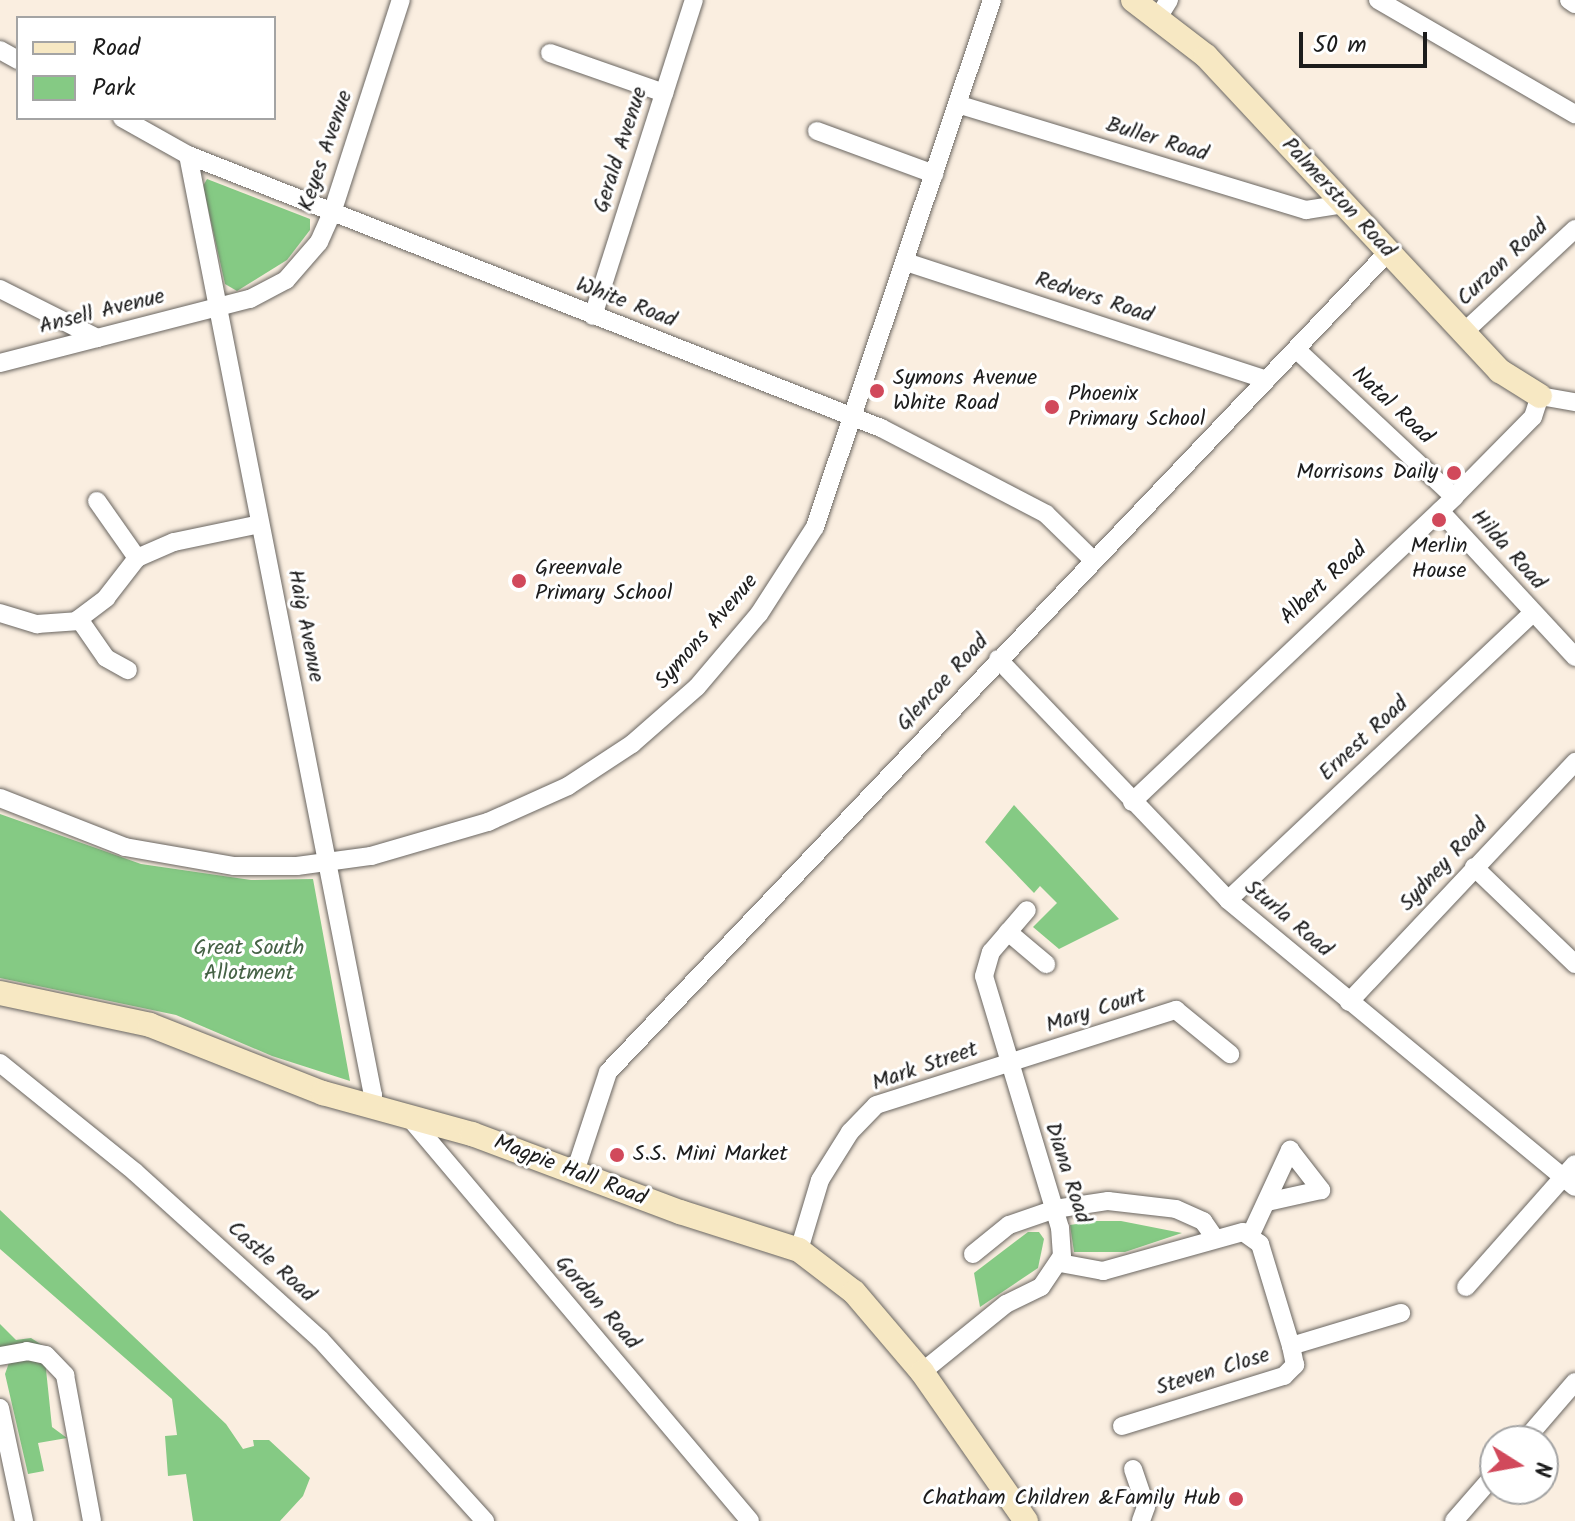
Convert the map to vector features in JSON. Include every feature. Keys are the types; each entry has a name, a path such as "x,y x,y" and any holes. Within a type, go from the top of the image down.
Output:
{"street":[{"name":"Keyes Avenue","path":"217,308 286,280 319,242 332,213 401,0"},
{"name":"Gerald Avenue","path":"593,316 694,0"},
{"name":"Symons Avenue","path":"0,798 63,826 171,857 259,867 326,862 371,856 488,822 568,786 632,744 697,687 783,580 815,527 992,0"},
{"name":"Palmerston Road","path":"1133,0 1164,8 1463,333 1511,381 1540,396"},
{"path":"1378,0 1575,114"},
{"path":"1569,0 1575,4"},
{"path":"550,53 664,93"},
{"name":"Buller Road","path":"957,104 1306,210 1344,204"},
{"name":"White Road","path":"126,120 188,155 854,418 1037,508 1094,561"},
{"path":"817,131 934,174"},
{"name":"Haig Avenue","path":"188,155 373,1095 371,1106"},
{"name":"Curzon Road","path":"1463,333 1575,229"},
{"name":"Glencoe Road","path":"575,1172 608,1072 1388,252"},
{"name":"Redvers Road","path":"906,262 1266,380"},
{"path":"0,289 97,338"},
{"name":"Ansell Avenue","path":"0,363 217,308"},
{"name":"Natal Road","path":"1297,350 1454,497"},
{"path":"1540,396 1575,402"},
{"name":"Albert Road","path":"1132,802 1440,511 1533,417 1540,396"},
{"path":"97,501 137,558"},
{"name":"Hilda Road","path":"1440,511 1575,657"},
{"path":"0,613 37,624 79,619 106,598 137,558 174,542 260,524"},
{"name":"Ernest Road","path":"1228,900 1533,613"},
{"path":"79,619 106,658 128,670"},
{"name":"Sturla Road","path":"998,659 1228,900 1349,1002 1571,1176"},
{"name":"Sydney Road","path":"1349,1002 1474,867 1573,767"},
{"path":"1474,867 1575,964"},
{"name":"Diana Road","path":"1027,910 991,952 984,976 1055,1209 1063,1241 1060,1263"},
{"path":"1008,932 1046,964"},
{"name":"Magpie Hall Road","path":"0,993 150,1025 281,1078 408,1116 799,1250 854,1292 922,1372 1026,1521"},
{"name":"Mary Court","path":"1010,1064 1176,1010 1230,1054"},
{"name":"Castle Road","path":"0,1063 135,1172 320,1339 485,1521"},
{"name":"Mark Street","path":"799,1250 820,1180 850,1132 876,1105 1010,1064"},
{"name":"Gordon Road","path":"408,1116 750,1521"},
{"path":"1466,1287 1571,1176"},
{"path":"973,1254 1009,1225 1055,1209 1117,1201 1160,1205 1198,1218 1214,1237"},
{"path":"1251,1234 1267,1202"},
{"path":"922,1372 1006,1304 1041,1287 1060,1263 1103,1271 1214,1237 1251,1234"},
{"path":"1251,1234 1260,1244 1291,1346 1401,1313"},
{"name":"Steven Close","path":"1122,1426 1287,1374 1295,1365 1291,1346"},
{"path":"0,1356 27,1351 46,1355 65,1375 92,1521"},
{"path":"1538,1425 1575,1382"},
{"path":"0,1408 24,1521"},
{"path":"1133,1469 1146,1507 1141,1521"},
{"path":"1454,1521 1479,1492"}],"green space":[{"path":"207,179 310,219 310,230 287,260 237,291 225,284 203,186"},
{"path":"1014,805 1119,919 1059,949 1033,927 1057,903 1040,886 1034,893 985,842"},
{"name":"Great South Allotment","path":"0,814 141,864 251,880 313,879 350,1081 272,1056 176,1015 0,978"},
{"path":"0,1210 226,1424 243,1449 254,1446 253,1440 269,1440 310,1478 303,1496 280,1521 193,1521 186,1474 168,1476 165,1436 177,1435 172,1399 0,1249"},
{"path":"1121,1221 1182,1233 1125,1252 1074,1252 1070,1225"},
{"path":"1028,1232 1039,1232 1044,1239 1038,1268 980,1307 974,1273"},
{"path":"0,1324 16,1340 31,1338 42,1345 0,1349"},
{"path":"11,1357 45,1360 52,1427 67,1438 38,1443 44,1471 28,1474 5,1374"}],"place":[{"name":"Symons Avenue White Road","path":"877,391"},
{"name":"Phoenix Primary School","path":"1052,407"},
{"name":"Morrisons Daily","path":"1454,473"},
{"name":"Merlin House","path":"1439,520"},
{"name":"Greenvale Primary School","path":"519,581"},
{"name":"S.S. Mini Market","path":"617,1155"},
{"name":"Chatham Children &Family Hub","path":"1236,1499"}]}
